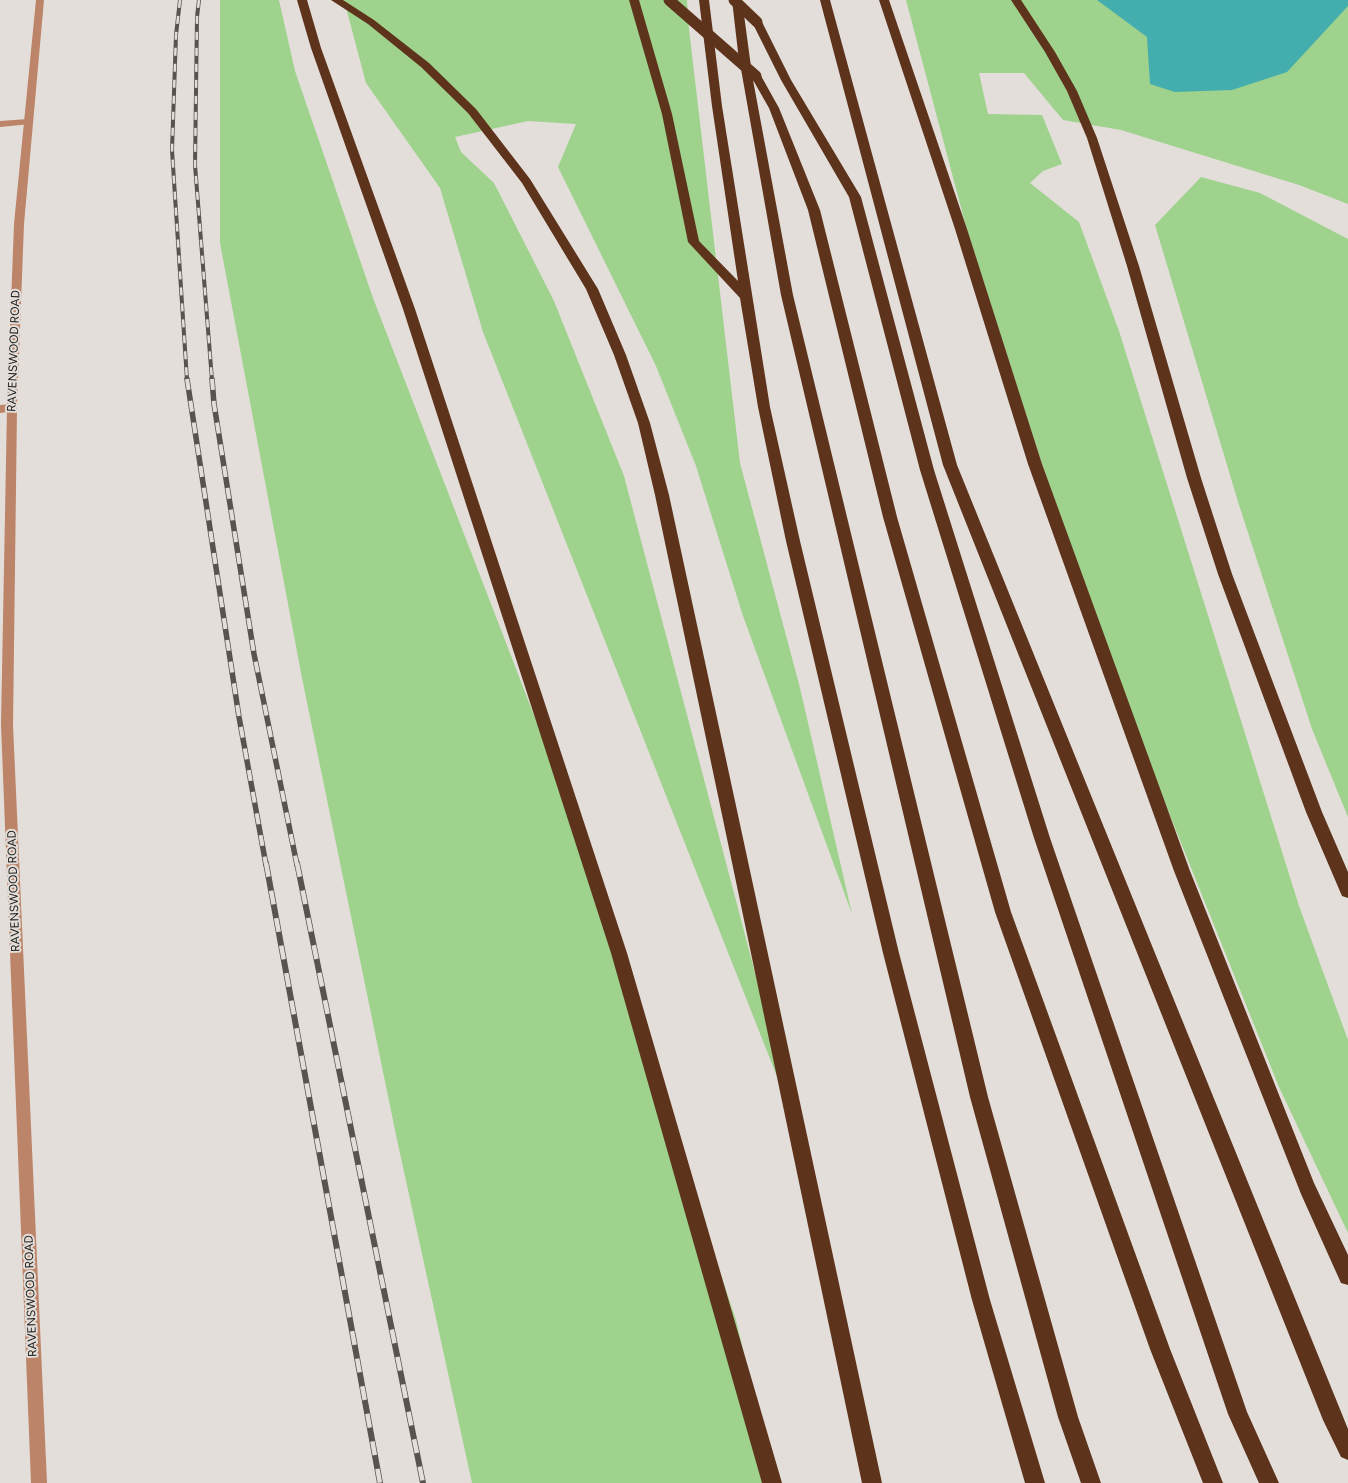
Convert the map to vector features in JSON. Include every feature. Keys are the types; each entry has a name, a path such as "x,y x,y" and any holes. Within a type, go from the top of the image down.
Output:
{"highway":[{"path":"302,0 316,48 412,318 619,953 772,1483"},
{"path":"336,0 371,22 425,65 472,111 526,181 592,289 644,423 698,664 872,1483"},
{"path":"634,0 667,114 694,242 746,297"},
{"path":"669,0 756,76 774,108 814,210 890,518 1004,912 1160,1349 1213,1483"},
{"path":"704,0 717,106 764,407 791,531 891,953 981,1300 1035,1483"},
{"path":"736,0 757,22 786,80 855,197 927,470 1042,838 1238,1414 1269,1483"},
{"path":"736,0 743,52 787,294 979,1097 1068,1417 1091,1483"},
{"path":"825,0 950,465 1330,1410 1348,1450"},
{"path":"884,0 961,228 1035,464 1179,862 1307,1188 1348,1276"},
{"path":"1016,0 1050,52 1072,91 1092,138 1194,478 1225,574 1314,812 1348,891"}],"street":[{"name":"RAVENSWOOD ROAD","path":"39,1483 7,725 6,409 19,224 40,0"},
{"path":"0,124 28,122"}],"green space":[{"path":"220,0 279,0 295,71 373,298 540,731 736,1320 775,1483 472,1483 396,1135 302,678 220,243"},
{"path":"344,0 687,0 740,463 800,688 852,914 743,616 696,466 656,366 558,167 576,124 528,121 455,137 461,152 494,183 554,301 624,476 793,1117 483,332 440,188 366,83"},
{"path":"906,0 1348,0 1348,204 1299,185 1121,130 1063,120 1024,73 979,73 988,114 1042,115 1062,164 1043,171 1030,183 1079,222 1119,331 1299,906 1348,1040 1348,1233 1279,1087 1094,626 968,234"},
{"path":"1201,177 1260,193 1348,239 1348,817 1312,729 1239,505 1155,225"}],"water":[{"path":"1097,0 1348,0 1348,6 1287,72 1232,90 1175,92 1150,84 1147,37"}],"railway":[{"path":"180,0 176,35 172,150 187,380"},
{"path":"199,0 197,17 195,165 212,380"},
{"path":"187,379 239,717 266,865"},
{"path":"212,379 214,404 254,654 297,865"},
{"path":"266,863 380,1483"},
{"path":"297,863 423,1483"}]}
